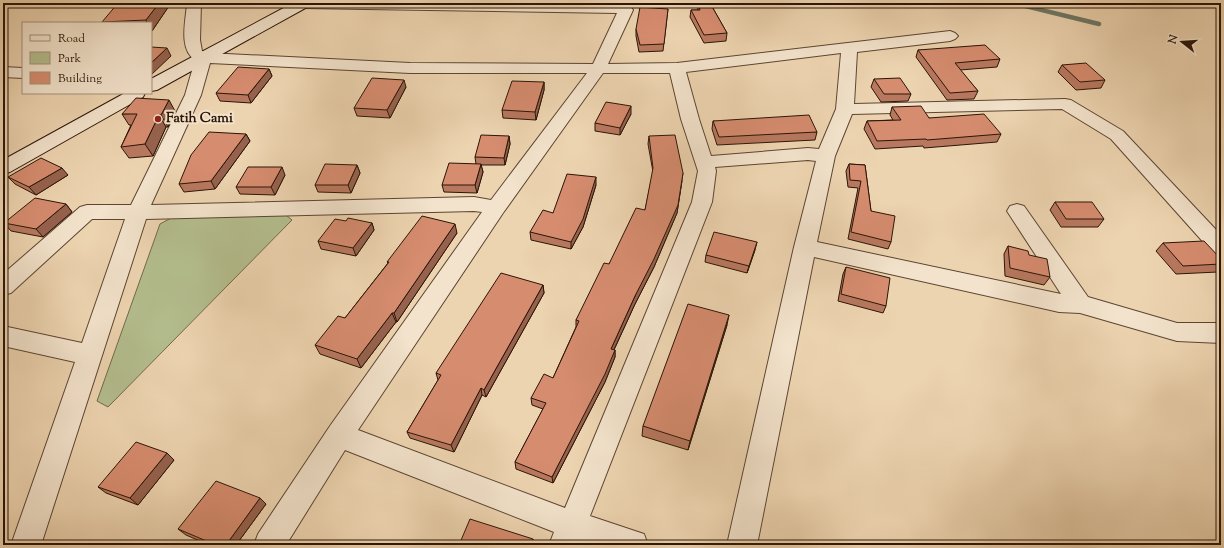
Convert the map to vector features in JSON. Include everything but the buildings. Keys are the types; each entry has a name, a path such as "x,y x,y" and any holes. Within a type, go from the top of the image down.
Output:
{"street":[{"path":"26,545 138,212 193,95 199,55 192,40 194,3"},
{"path":"152,85 284,3"},
{"path":"152,78 303,3 611,8 626,10 598,69 496,208 339,435 269,545"},
{"path":"199,55 410,68 677,68 950,36"},
{"path":"742,545 826,156 845,109 849,48"},
{"path":"568,535 702,202 707,171 690,119 677,68"},
{"path":"3,72 22,73"},
{"path":"3,156 120,94"},
{"path":"3,168 135,94"},
{"path":"845,109 1065,104 1117,134 1221,248"},
{"path":"705,162 808,154 826,156"},
{"path":"3,287 87,212 474,204 496,208"},
{"path":"1017,211 1080,304"},
{"path":"806,247 1059,303 1080,304 1177,332 1221,333"},
{"path":"3,336 90,355"},
{"path":"339,435 568,535 633,545"}],"green space":[{"path":"286,215 292,220 108,407 97,401 160,224 171,218"}],"waterway":[{"path":"1013,3 1099,24"}],"place":[{"name":"Fatih Cami","path":"158,119"}]}
